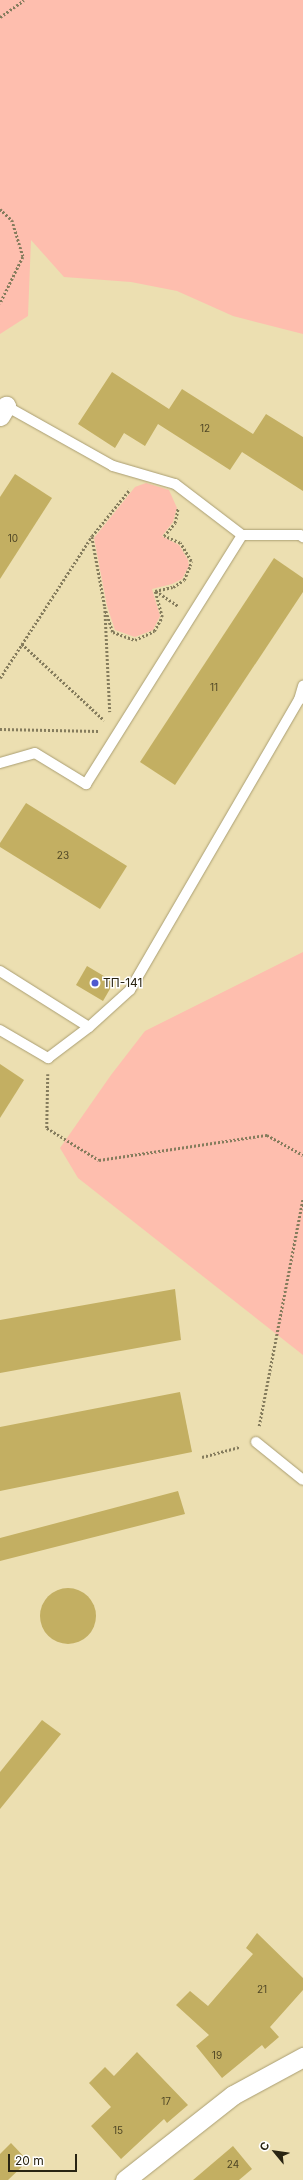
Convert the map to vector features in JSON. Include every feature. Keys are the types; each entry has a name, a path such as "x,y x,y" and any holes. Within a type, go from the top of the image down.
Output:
{"street":[{"path":"125,2180 234,2095 302,2060"}],"lane":[{"path":"3,411 113,466 175,484 242,535 300,535 303,537"},
{"path":"0,763 35,753 86,784 242,535"},
{"path":"0,1030 48,1058 89,1027 130,990 299,700 303,686"},
{"path":"0,971 89,1027"},
{"path":"256,1442 303,1480"}],"path":[{"path":"0,17 24,0"},
{"path":"0,209 12,220 23,256 0,304"},
{"path":"0,678 92,536 132,486"},
{"path":"155,591 173,587 184,580 190,566 190,560 180,543 164,536 175,523 179,508 176,501"},
{"path":"92,536 105,607 113,632 135,640 154,632 162,617 155,591"},
{"path":"155,591 192,616"},
{"path":"105,607 110,714"},
{"path":"22,644 104,720"},
{"path":"0,729 101,731"},
{"path":"48,1058 47,1128 99,1160 267,1135 303,1155"},
{"path":"202,1457 256,1442 303,1198"}],"shaded area":[{"path":"0,0 303,0 303,334 233,316 177,291 131,282 64,277 31,240 28,316 0,334"},
{"path":"146,483 169,490 177,508 173,522 162,536 179,545 188,560 189,566 182,579 172,584 152,589 160,616 153,630 135,637 115,630 107,606 94,538 135,487"},
{"path":"303,952 303,1355 78,1178 60,1148 111,1075 145,1031"}],"building":[{"path":"112,372 169,409 182,389 253,434 266,414 303,437 303,491 242,452 230,470 158,424 145,446 124,433 115,448 78,424"},
{"path":"15,474 52,498 0,579 0,497"},
{"path":"274,558 303,578 303,592 175,785 140,762"},
{"path":"26,803 127,866 100,909 0,847 0,843"},
{"name":"ТП-141","path":"87,966 114,982 103,1001 76,985"},
{"path":"0,1064 24,1080 0,1118"},
{"path":"175,1289 181,1340 0,1373 0,1320"},
{"path":"180,1392 192,1452 0,1491 0,1427"},
{"path":"178,1491 185,1514 0,1561 0,1538"},
{"path":"68,1588 79,1590 88,1596 94,1605 96,1616 94,1627 88,1636 79,1642 68,1644 57,1642 48,1636 42,1627 40,1616 42,1605 48,1596 57,1590"},
{"path":"42,1720 61,1734 0,1809 0,1772"},
{"path":"257,1933 303,1978 303,1990 270,2027 279,2037 265,2049 262,2045 222,2078 196,2046 209,2035 176,2005 190,1991 208,2006 253,1954 246,1948"},
{"path":"137,2052 188,2105 167,2123 164,2119 121,2159 91,2126 111,2107 89,2083 105,2067 114,2076"},
{"path":"11,2143 28,2161 8,2180 0,2180 0,2154"},
{"path":"233,2146 252,2169 239,2180 193,2180"}],"place":[{"name":"ТП-141","path":"95,983"}]}
